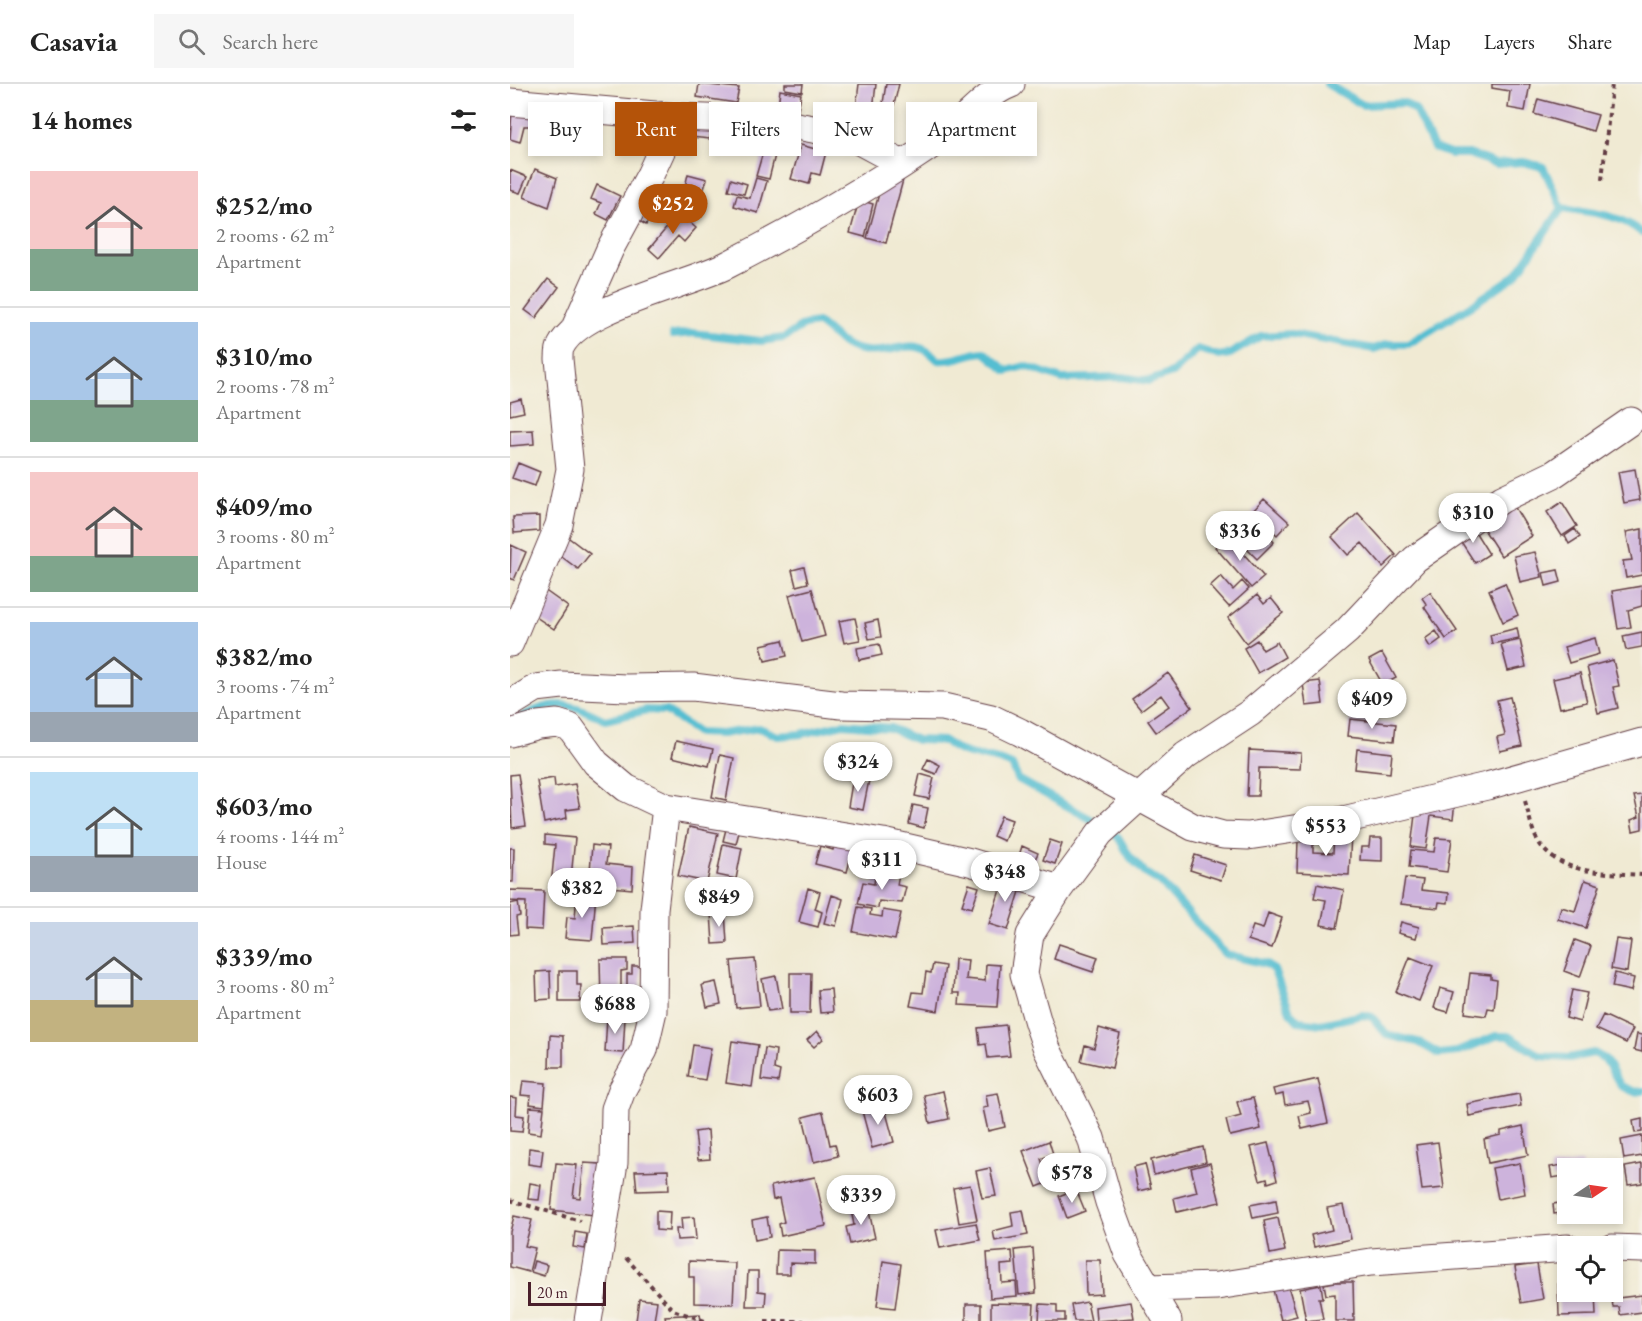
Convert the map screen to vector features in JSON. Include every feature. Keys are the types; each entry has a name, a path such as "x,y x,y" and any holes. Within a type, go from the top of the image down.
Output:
{"street":[{"path":"574,330 609,310 729,264 790,232 945,137 985,99 1011,84"},
{"path":"510,102 615,111"},
{"path":"697,118 765,120 850,136 902,164"},
{"path":"510,643 558,525 570,469 558,359 560,347 574,330 610,249 659,156"},
{"path":"1168,1321 1128,1254 1108,1202 1091,1138 1047,1049 1024,974 1029,935 1100,833 1141,799 1186,755 1250,714 1347,631 1415,559 1502,499 1554,474 1631,421"},
{"path":"510,704 536,688 562,685 626,688 693,687 841,705 943,707 991,718 1193,827 1223,836 1248,836 1326,824 1518,777 1642,742"},
{"path":"510,733 538,725 556,723 570,727 596,763 626,788 666,807 883,842 970,862 1059,889"},
{"path":"588,1321 614,1163 615,1109 622,1090 644,1050 653,1011 654,909 666,807"},
{"path":"1623,1248 1642,1249"},
{"path":"1148,1288 1217,1286 1371,1262 1557,1249"}],"path":[{"path":"1602,180 1612,84"},
{"path":"1518,777 1535,835 1548,853 1563,865 1642,875"},
{"path":"510,1200 604,1229 624,1256 673,1310 705,1321"},
{"path":"765,1321 804,1321"}],"building":[{"path":"699,84 739,88 736,102 697,97"},
{"path":"785,84 803,84 802,92 785,89"},
{"path":"859,84 876,84 874,102 857,102"},
{"path":"886,84 899,84 894,105 894,102 883,102"},
{"path":"1492,84 1530,84 1525,111 1508,108 1510,91 1492,88"},
{"path":"780,90 801,94 800,102 778,102"},
{"path":"1538,99 1598,115 1593,131 1534,114"},
{"path":"512,111 528,112 528,126 524,126 520,142 510,139"},
{"path":"697,123 709,125 709,139 697,138"},
{"path":"801,145 813,148 813,156 825,156 820,175 812,173 809,184 791,179 798,156 801,156"},
{"path":"762,156 775,156 769,179 756,176"},
{"path":"535,169 557,178 549,207 524,197"},
{"path":"510,170 527,177 520,193 510,190"},
{"path":"688,174 707,179 703,192 685,187"},
{"path":"889,176 903,180 886,243 867,238 881,186"},
{"path":"756,178 767,181 758,213 734,206 737,195 750,198"},
{"path":"731,179 747,184 744,194 728,190"},
{"path":"597,185 620,196 608,220 596,214 601,203 591,199"},
{"path":"650,191 674,204 666,219 653,211 646,225 636,219"},
{"path":"859,200 873,204 865,237 850,233"},
{"path":"679,213 696,228 684,242 678,236 659,258 649,249"},
{"path":"548,279 559,287 536,318 525,310"},
{"path":"521,399 524,412 510,415 510,402"},
{"path":"533,430 534,444 510,446 510,431"},
{"path":"518,463 540,472 535,486 512,478"},
{"path":"1635,469 1640,500 1624,503 1618,472"},
{"path":"1508,496 1532,536 1501,556 1476,517"},
{"path":"1264,499 1289,522 1277,535 1252,512"},
{"path":"1562,502 1577,526 1562,536 1547,512"},
{"path":"1358,513 1396,555 1383,567 1362,543 1348,555 1332,537"},
{"path":"1249,515 1274,542 1257,559 1231,533"},
{"path":"539,516 539,531 514,533 513,517"},
{"path":"1471,525 1489,554 1475,563 1456,534"},
{"path":"1575,529 1580,537 1569,544 1565,536"},
{"path":"1642,529 1642,575 1626,578 1623,561 1632,560 1626,532"},
{"path":"565,535 590,554 578,569 554,551"},
{"path":"1228,536 1264,577 1251,588 1215,547"},
{"path":"511,545 526,552 514,580 510,578"},
{"path":"1535,552 1542,577 1520,582 1514,556"},
{"path":"804,567 808,583 796,586 792,570"},
{"path":"1558,570 1561,582 1546,586 1543,573"},
{"path":"1221,576 1233,590 1242,581 1249,589 1229,607 1210,586"},
{"path":"1505,583 1518,615 1503,622 1489,590"},
{"path":"1642,586 1642,606 1628,610 1631,627 1618,629 1612,591"},
{"path":"540,587 568,607 554,629 524,609"},
{"path":"812,589 825,636 802,642 789,595"},
{"path":"1430,592 1457,631 1446,639 1424,607 1427,605 1422,598"},
{"path":"1257,595 1264,604 1271,598 1283,613 1246,643 1228,618"},
{"path":"855,618 860,640 844,643 839,621"},
{"path":"878,620 881,637 869,639 865,623"},
{"path":"1517,628 1519,638 1492,644 1490,635"},
{"path":"1436,631 1441,639 1430,647 1425,639"},
{"path":"1642,632 1642,647 1626,650 1623,636"},
{"path":"1595,638 1599,654 1569,663 1564,647"},
{"path":"783,640 787,656 765,661 761,645"},
{"path":"1257,640 1263,650 1277,642 1285,657 1258,673 1244,648"},
{"path":"1520,640 1526,667 1508,671 1501,644"},
{"path":"879,644 882,655 859,660 857,648"},
{"path":"1382,653 1396,678 1383,685 1369,660"},
{"path":"1613,660 1619,686 1613,687 1618,708 1598,713 1587,667"},
{"path":"1168,673 1192,707 1156,732 1148,721 1169,706 1161,695 1141,710 1132,699"},
{"path":"1580,673 1587,702 1560,708 1553,679"},
{"path":"1320,681 1323,704 1306,706 1303,683"},
{"path":"1510,697 1522,746 1500,751 1497,737 1505,735 1497,700"},
{"path":"1350,719 1396,724 1394,741 1348,736"},
{"path":"676,741 713,749 709,766 672,757"},
{"path":"870,744 878,744 877,757 869,756"},
{"path":"1357,749 1392,753 1390,773 1355,769"},
{"path":"1249,750 1301,753 1300,769 1259,768 1258,796 1247,796"},
{"path":"720,755 734,758 726,800 712,797"},
{"path":"928,759 940,765 936,774 923,769"},
{"path":"518,774 526,826 512,828 510,775"},
{"path":"920,774 934,778 929,799 915,796"},
{"path":"853,777 869,780 863,810 848,807"},
{"path":"554,778 555,787 575,784 580,808 566,810 567,818 544,823 537,781"},
{"path":"1642,795 1642,829 1633,831 1631,820 1639,817 1634,796"},
{"path":"1417,799 1455,803 1453,819 1431,816 1426,849 1411,847"},
{"path":"913,805 928,808 924,828 909,824"},
{"path":"1001,816 1012,820 1004,841 993,836"},
{"path":"727,825 740,828 736,844 723,841"},
{"path":"689,827 718,833 707,882 678,876"},
{"path":"1334,832 1351,833 1349,875 1297,872 1298,840 1313,841 1313,852 1333,853"},
{"path":"545,835 575,838 570,888 551,886 555,845 545,844"},
{"path":"1370,838 1382,838 1382,861 1360,860 1361,847 1369,847"},
{"path":"1436,838 1452,839 1447,872 1409,867 1411,850 1434,852"},
{"path":"835,840 854,845 847,872 815,864 820,846 833,850"},
{"path":"1050,840 1062,844 1055,864 1043,860"},
{"path":"723,844 742,848 736,879 717,875"},
{"path":"592,845 608,847 606,864 633,867 632,889 589,885"},
{"path":"1022,846 1038,853 1032,865 1018,859"},
{"path":"510,848 514,848 513,882 510,882"},
{"path":"1195,855 1226,865 1221,880 1190,870"},
{"path":"885,871 899,874 897,885 906,887 902,903 879,901 878,908 858,904 863,882 874,884 875,877 884,879"},
{"path":"996,877 1022,885 1008,930 989,924 1001,887 994,884"},
{"path":"1405,878 1423,880 1421,890 1449,893 1448,903 1439,902 1438,908 1401,904"},
{"path":"1585,880 1600,885 1586,928 1558,919 1561,907 1575,911"},
{"path":"969,884 979,887 972,908 962,905"},
{"path":"1317,884 1344,890 1337,928 1321,925 1326,900 1314,898"},
{"path":"808,888 820,892 815,909 822,912 818,927 799,922"},
{"path":"510,890 544,891 542,930 525,929 526,902 510,901"},
{"path":"577,894 596,895 592,940 565,938 567,917 575,918"},
{"path":"832,895 843,899 836,926 824,923"},
{"path":"518,902 520,916 516,917 518,934 510,935 510,904"},
{"path":"858,907 871,909 870,915 882,917 883,910 901,913 895,940 853,932"},
{"path":"725,912 727,943 713,944 711,913"},
{"path":"1268,913 1282,918 1272,948 1248,940 1253,926 1263,929"},
{"path":"1401,922 1419,927 1416,938 1398,933"},
{"path":"634,926 635,943 604,945 603,928"},
{"path":"1616,939 1631,941 1627,972 1611,969"},
{"path":"1575,940 1591,946 1580,977 1564,971"},
{"path":"1059,944 1098,957 1093,972 1054,959"},
{"path":"1410,957 1433,966 1419,1001 1396,992"},
{"path":"600,959 627,959 627,970 621,971 621,1002 601,1003"},
{"path":"755,959 760,1006 736,1008 731,961"},
{"path":"955,959 968,960 966,979 985,981 986,964 1000,965 997,1007 959,1005 960,993 953,993"},
{"path":"933,964 945,966 938,1011 910,1006 913,992 923,993 926,972 931,973"},
{"path":"632,966 641,966 641,1004 627,1005 627,974 632,974"},
{"path":"550,971 551,999 537,1000 536,972"},
{"path":"559,971 577,971 577,985 581,985 580,1002 559,1002"},
{"path":"790,973 811,973 810,1013 790,1013"},
{"path":"1470,973 1491,975 1491,979 1497,980 1494,1009 1488,1008 1486,1016 1465,1013"},
{"path":"1615,973 1634,978 1631,991 1612,987"},
{"path":"776,976 782,1009 768,1011 762,979"},
{"path":"716,982 721,1004 707,1007 702,985"},
{"path":"1440,988 1454,992 1448,1012 1434,1008"},
{"path":"831,989 833,1012 820,1013 818,990"},
{"path":"1572,990 1587,993 1580,1022 1566,1018"},
{"path":"1603,1015 1633,1029 1626,1043 1596,1029"},
{"path":"607,1017 625,1018 623,1053 605,1052"},
{"path":"1006,1025 1010,1056 988,1058 986,1044 980,1045 978,1028"},
{"path":"1099,1028 1120,1034 1112,1068 1081,1061 1085,1045 1094,1048"},
{"path":"817,1031 823,1039 814,1047 807,1040"},
{"path":"1637,1034 1642,1035 1642,1052 1634,1050"},
{"path":"550,1035 563,1036 563,1067 549,1067"},
{"path":"732,1041 758,1045 752,1087 726,1083"},
{"path":"693,1045 711,1048 705,1080 688,1077"},
{"path":"765,1048 776,1050 774,1069 780,1071 778,1082 761,1080"},
{"path":"1318,1079 1328,1123 1302,1129 1299,1116 1311,1113 1308,1101 1285,1105 1283,1094 1275,1096 1273,1089"},
{"path":"523,1081 546,1083 544,1106 530,1104 531,1096 521,1095"},
{"path":"943,1091 949,1119 930,1123 924,1095"},
{"path":"998,1093 1005,1127 988,1131 983,1108 988,1107 986,1095"},
{"path":"1519,1094 1521,1106 1469,1116 1467,1104"},
{"path":"510,1097 517,1098 516,1115 524,1116 522,1132 510,1131"},
{"path":"1253,1098 1261,1129 1230,1136 1226,1120 1241,1116 1237,1102"},
{"path":"884,1105 894,1142 872,1148 862,1111"},
{"path":"530,1107 544,1108 541,1134 528,1132"},
{"path":"823,1112 830,1145 835,1144 838,1156 814,1162 803,1117"},
{"path":"1642,1119 1642,1132 1635,1133 1633,1121"},
{"path":"1523,1126 1528,1155 1488,1163 1484,1139 1501,1135 1501,1131"},
{"path":"708,1130 710,1159 698,1160 695,1132"},
{"path":"1642,1136 1642,1156 1624,1159 1621,1140"},
{"path":"1049,1141 1053,1154 1041,1159 1044,1167 1057,1162 1062,1177 1037,1187 1023,1151"},
{"path":"1438,1142 1444,1188 1422,1190 1416,1145"},
{"path":"1268,1143 1277,1180 1268,1183 1267,1178 1260,1180 1251,1147"},
{"path":"1203,1147 1206,1162 1154,1175 1151,1160"},
{"path":"529,1148 543,1150 541,1166 528,1164"},
{"path":"556,1163 577,1165 573,1197 580,1198 584,1163 600,1164 594,1215 551,1210"},
{"path":"1210,1163 1220,1202 1177,1212 1174,1198 1197,1192 1191,1168"},
{"path":"1520,1163 1525,1194 1498,1199 1492,1168"},
{"path":"1145,1164 1151,1188 1138,1191 1133,1167"},
{"path":"1642,1164 1642,1183 1628,1185 1625,1167"},
{"path":"1557,1166 1557,1177 1552,1178 1550,1167"},
{"path":"990,1168 996,1196 982,1198 976,1171"},
{"path":"668,1170 669,1190 637,1191 635,1171"},
{"path":"815,1177 826,1226 781,1236 779,1224 784,1222 779,1198 773,1200 771,1186"},
{"path":"530,1183 541,1185 539,1200 528,1199"},
{"path":"970,1185 977,1220 959,1223 953,1188"},
{"path":"1076,1189 1085,1211 1067,1218 1059,1196"},
{"path":"852,1194 854,1204 842,1207 840,1197"},
{"path":"1276,1200 1278,1213 1253,1218 1250,1205"},
{"path":"1557,1203 1557,1214 1554,1214 1553,1204"},
{"path":"1343,1205 1351,1239 1314,1247 1311,1235 1332,1230 1327,1208"},
{"path":"868,1207 875,1238 850,1244 846,1227 854,1225 851,1210"},
{"path":"1023,1210 1028,1235 995,1241 993,1231 1013,1226 1011,1212"},
{"path":"656,1211 670,1212 669,1231 656,1230"},
{"path":"514,1216 532,1220 525,1246 535,1248 529,1272 510,1267 510,1232"},
{"path":"694,1217 696,1239 677,1240 676,1229 682,1229 681,1218"},
{"path":"767,1217 770,1237 755,1240 752,1220"},
{"path":"1278,1218 1285,1251 1270,1254 1264,1221"},
{"path":"976,1223 980,1240 940,1248 936,1230"},
{"path":"575,1232 587,1234 585,1249 573,1247"},
{"path":"1033,1248 1036,1293 1019,1295 1015,1250"},
{"path":"777,1250 815,1251 815,1264 790,1263 790,1274 776,1274"},
{"path":"1012,1251 1013,1264 1001,1265 1002,1283 1016,1282 1017,1296 990,1298 987,1253"},
{"path":"1085,1260 1100,1260 1102,1294 1086,1295"},
{"path":"534,1261 547,1265 544,1276 531,1272"},
{"path":"689,1261 735,1263 733,1304 694,1303 694,1277 689,1277"},
{"path":"883,1261 901,1264 895,1308 877,1306"},
{"path":"1537,1264 1543,1299 1521,1303 1515,1267"},
{"path":"748,1271 758,1271 758,1291 766,1292 765,1306 746,1306"},
{"path":"1353,1282 1354,1321 1335,1321 1335,1294 1326,1295 1324,1284"},
{"path":"1321,1285 1323,1298 1319,1298 1323,1319 1306,1321 1300,1289"},
{"path":"1288,1286 1297,1316 1281,1320 1273,1290"},
{"path":"1642,1295 1642,1312 1620,1315 1619,1307 1613,1307 1612,1302 1623,1302 1623,1297"},
{"path":"639,1299 657,1301 654,1321 636,1321"},
{"path":"1087,1302 1091,1321 1074,1321 1071,1305"},
{"path":"1131,1302 1134,1318 1096,1321 1095,1307"},
{"path":"1559,1302 1595,1302 1596,1315 1559,1316"},
{"path":"991,1303 1034,1304 1033,1321 991,1321"},
{"path":"966,1304 981,1304 981,1321 966,1321"},
{"path":"1040,1304 1057,1305 1057,1313 1065,1313 1065,1321 1039,1321"},
{"path":"700,1314 701,1321 666,1321 665,1316"}],"waterway":[{"path":"1327,84 1363,105 1405,103 1415,110 1434,148 1450,154 1469,154 1496,164 1523,162 1543,167 1562,208"},
{"path":"1562,208 1615,218 1642,233"},
{"path":"673,335 693,333 761,341 784,338 804,325 818,323 844,344 866,351 912,346 929,352 938,360 955,359 984,352 1007,371 1025,366 1062,379 1122,377 1149,381 1172,373 1198,349 1219,356 1230,354 1261,336 1292,334 1374,349 1388,344 1408,344 1516,275 1562,208"},
{"path":"519,718 543,708 563,705 582,709 605,720 647,710 666,711 698,733 721,734 759,728 778,736 801,734 843,724 890,728 917,740 945,741 969,754 1012,765 1018,779 1096,822 1118,837 1130,857 1145,873 1160,882 1225,954 1266,964 1274,970 1290,1012 1298,1021 1321,1024 1363,1015 1372,1017 1387,1035 1418,1042 1439,1054 1457,1052 1496,1036 1508,1036 1541,1056 1569,1058 1594,1053 1605,1059 1621,1086 1635,1092 1642,1091"}]}
